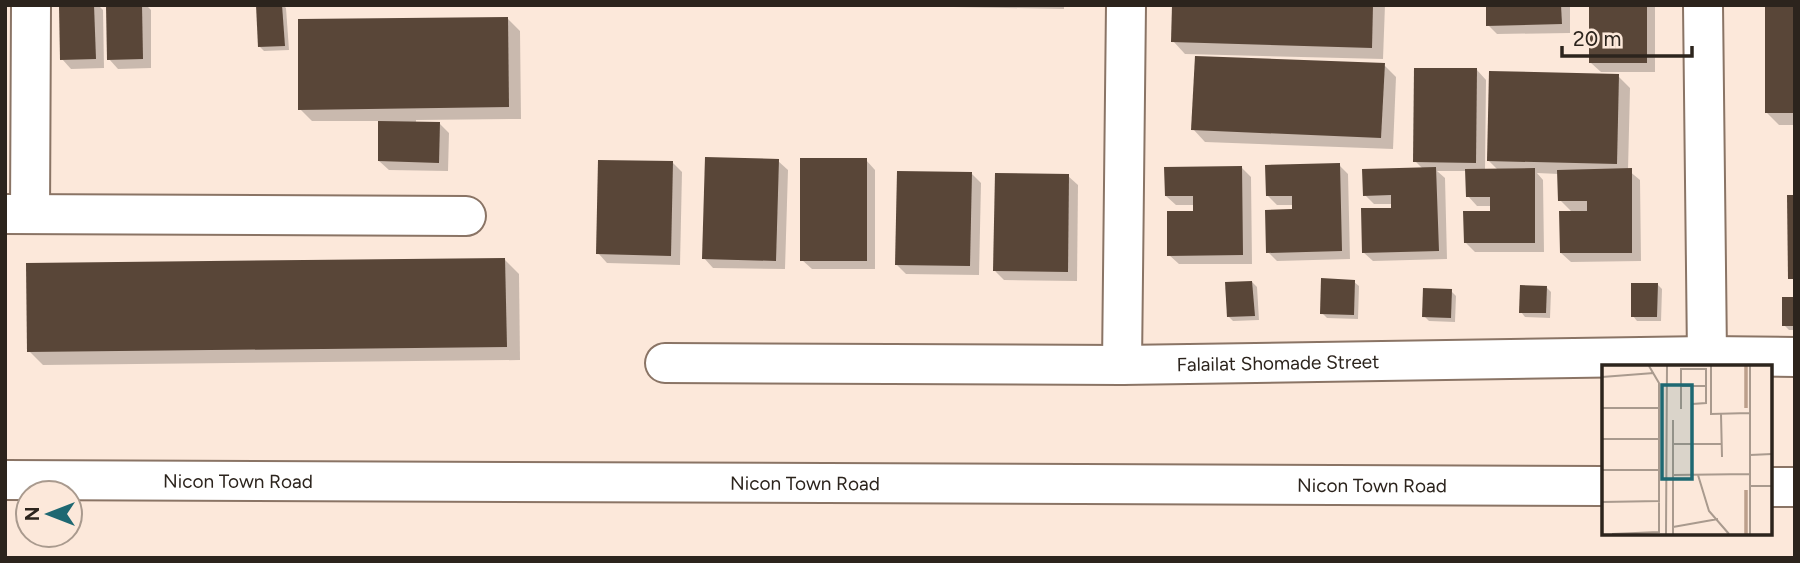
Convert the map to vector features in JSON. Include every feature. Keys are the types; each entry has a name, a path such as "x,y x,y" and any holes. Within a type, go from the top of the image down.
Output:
{"street":[{"path":"31,5 18,214 466,216"},
{"path":"1122,365 1126,5"},
{"path":"1703,5 1707,356"},
{"name":"Falailat Shomade Street","path":"665,363 1122,365 1795,357"},
{"name":"Nicon Town Road","path":"5,480 1602,486"},
{"path":"1772,486 1795,487"}],"building":[{"path":"59,5 94,5 96,59 60,60"},
{"path":"106,5 142,5 143,59 107,60"},
{"path":"256,5 282,5 285,46 258,47"},
{"path":"1172,5 1373,5 1372,48 1171,42"},
{"path":"1486,5 1561,5 1562,24 1486,26"},
{"path":"1589,5 1647,5 1647,63 1589,63"},
{"path":"1765,5 1795,5 1795,113 1765,113"},
{"path":"508,17 509,107 298,110 298,19"},
{"path":"1195,56 1385,63 1381,138 1191,130"},
{"path":"1414,68 1477,68 1476,163 1413,162"},
{"path":"1489,71 1619,74 1617,164 1487,161"},
{"path":"378,121 440,122 439,163 378,161"},
{"path":"705,157 779,159 776,261 702,259"},
{"path":"800,158 867,158 867,261 800,261"},
{"path":"598,160 673,161 671,256 596,254"},
{"path":"1340,163 1342,251 1266,253 1265,210 1292,209 1292,196 1266,196 1265,165"},
{"path":"1242,166 1243,255 1167,256 1167,211 1193,211 1193,196 1165,196 1164,167"},
{"path":"1436,167 1439,251 1362,253 1361,208 1391,208 1391,195 1363,196 1362,169"},
{"path":"1535,168 1535,243 1464,243 1463,211 1490,211 1490,197 1466,197 1465,169"},
{"path":"1632,168 1632,253 1560,253 1559,211 1587,211 1587,201 1558,201 1557,170"},
{"path":"897,171 972,172 970,266 895,265"},
{"path":"995,173 1069,174 1068,272 993,271"},
{"path":"1787,195 1795,195 1795,279 1788,279"},
{"path":"505,258 507,347 27,352 26,263"},
{"path":"1321,278 1355,280 1354,315 1320,314"},
{"path":"1252,281 1255,316 1227,317 1225,282"},
{"path":"1631,283 1658,283 1657,317 1631,317"},
{"path":"1520,285 1547,286 1546,313 1519,313"},
{"path":"1423,288 1452,289 1451,318 1422,317"},
{"path":"1782,297 1795,297 1795,326 1782,326"}]}
